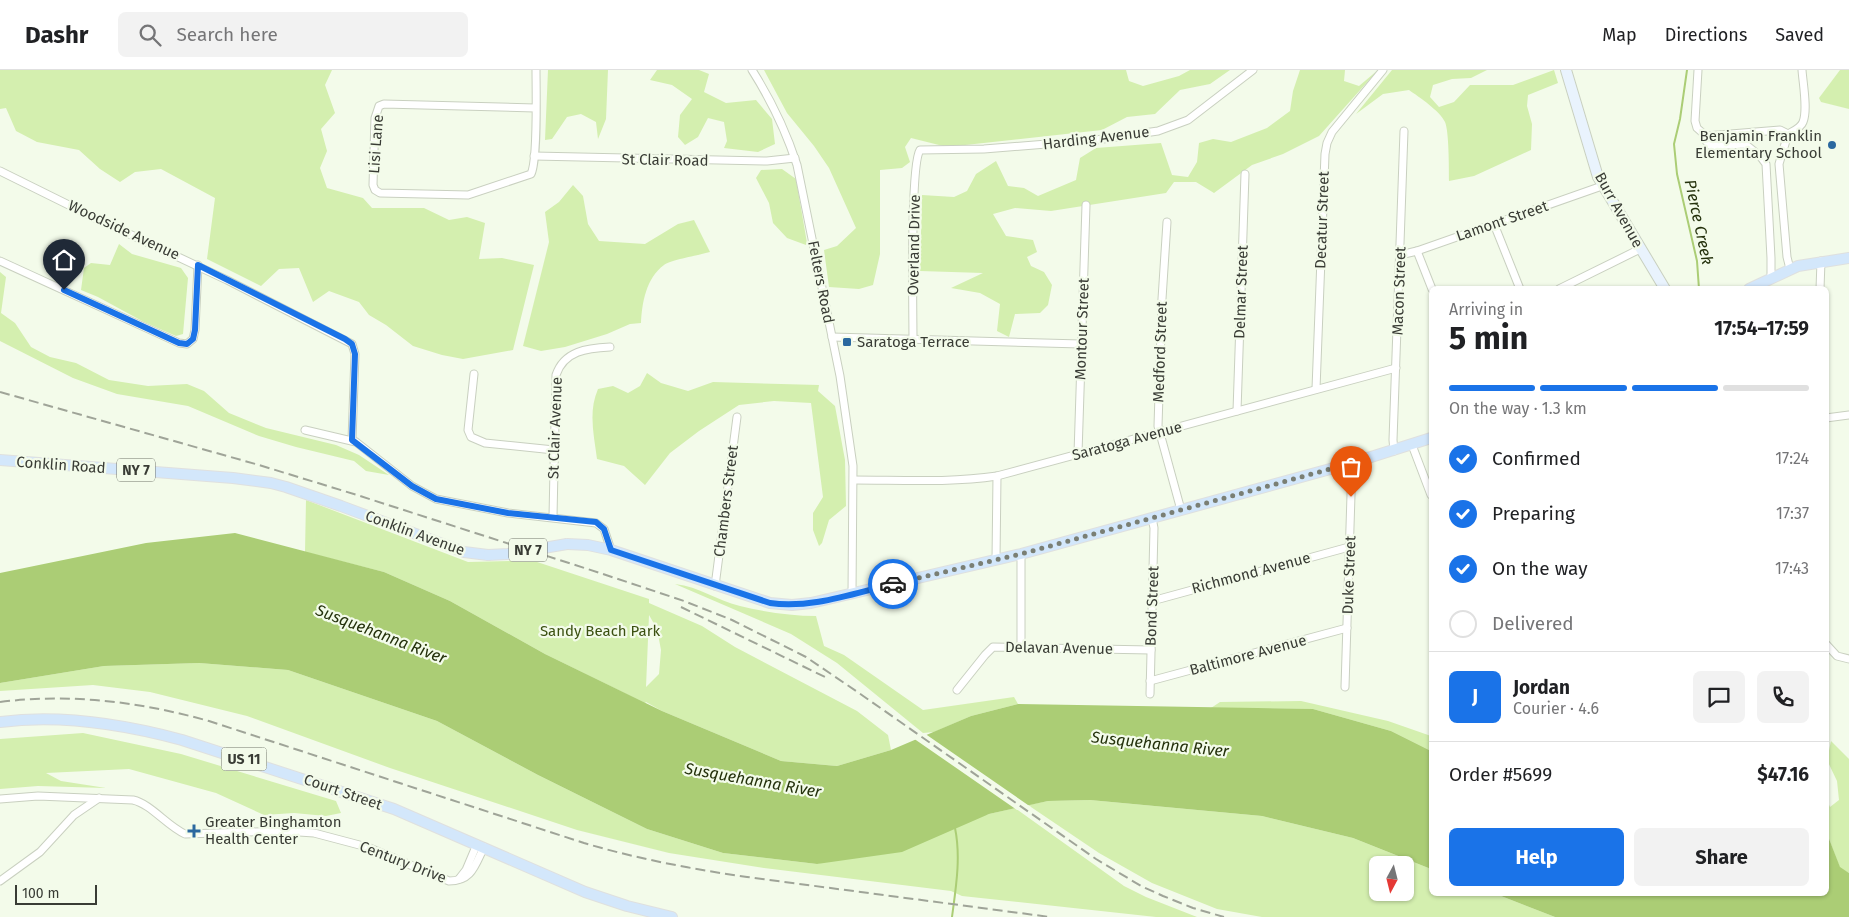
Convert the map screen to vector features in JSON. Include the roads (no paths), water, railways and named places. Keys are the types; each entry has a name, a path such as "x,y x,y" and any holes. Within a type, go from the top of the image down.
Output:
{"main road":[{"path":"1755,286 1790,269 1821,261 1849,258"},
{"name":"Conklin Avenue","path":"271,483 341,506 464,552 488,555 508,554 567,544 588,545 611,550 749,597 783,605 811,603 1021,554 1352,463 1429,439"},
{"name":"Conklin Road","path":"0,460 233,478 271,483"},
{"name":"Court Street","path":"0,722 82,721 123,726 161,734 374,802 481,845 585,892 641,914 672,917"}],"street":[{"path":"534,156 536,70"},
{"name":"Felters Road","path":"752,70 778,117 795,158 832,337 854,480 852,594"},
{"name":"Harding Avenue","path":"920,150 984,149 1068,142 1126,136 1158,130 1188,120 1253,70"},
{"name":"Decatur Street","path":"1316,389 1325,154 1327,143 1332,132 1383,70"},
{"name":"Burr Avenue","path":"1566,70 1588,147 1602,186 1663,286"},
{"path":"1698,70 1695,121 1697,128 1706,136 1706,141 1711,146 1745,144 1760,156 1766,164 1771,258 1770,278"},
{"path":"1790,269 1786,257 1779,164 1788,134 1798,128 1803,122 1805,114 1802,70"},
{"name":"Lisi Lane","path":"534,156 533,169 527,176 468,195 380,193 375,190 373,185 375,118 379,106 384,104 536,108"},
{"path":"1706,136 1780,130 1788,134"},
{"name":"Macon Street","path":"1394,451 1404,131"},
{"path":"1745,144 1748,132"},
{"name":"Overland Drive","path":"913,340 914,201 917,158 920,150"},
{"name":"St Clair Road","path":"534,156 767,161 795,158"},
{"path":"1766,164 1779,164"},
{"name":"Woodside Avenue","path":"0,170 91,216 198,265 345,339 353,346 355,354 352,440"},
{"name":"Delmar Street","path":"1237,411 1245,174"},
{"name":"Lamont Street","path":"1400,255 1417,251 1602,186"},
{"name":"Montour Street","path":"1078,454 1086,205"},
{"name":"Medford Street","path":"1167,222 1162,309 1159,432 1181,510"},
{"path":"1494,224 1519,286"},
{"path":"1565,286 1640,249"},
{"path":"1417,251 1431,286"},
{"path":"0,261 179,343 187,344 193,339 195,330 198,265"},
{"path":"1820,286 1821,261"},
{"path":"832,337 1081,344"},
{"name":"St Clair Avenue","path":"553,517 555,383 560,364 573,354 600,347 610,347"},
{"name":"Saratoga Avenue","path":"854,480 944,480 978,479 997,476 1396,368"},
{"path":"474,374 468,430 471,437 485,442 554,450"},
{"path":"1829,418 1849,415"},
{"name":"Chambers Street","path":"715,586 736,417"},
{"path":"305,430 352,440 412,486 436,499 508,513 596,522 604,529 611,550"},
{"path":"1412,445 1429,490"},
{"name":"Duke Street","path":"1345,687 1352,463"},
{"path":"996,560 997,476"},
{"name":"Bond Street","path":"1150,694 1154,528 1152,518"},
{"name":"Richmond Avenue","path":"1152,601 1349,547"},
{"path":"1021,554 1021,647"},
{"name":"Baltimore Avenue","path":"1150,682 1347,628"},
{"name":"Delavan Avenue","path":"957,690 993,647 1150,650"},
{"path":"1829,648 1837,656 1849,659"},
{"name":"Century Drive","path":"0,799 38,796 138,801 185,834 284,831 314,833 367,847 445,880 452,881 466,877 471,873 481,845"},
{"path":"0,881 40,852 74,815 100,798"}],"water":[{"name":"Susquehanna River","path":"235,533 384,572 450,601 545,654 662,711 781,761 837,766 891,750 971,716 1018,704 1313,709 1391,731 1429,750 1429,868 1414,862 1414,856 1398,856 1353,838 1262,816 1090,800 1048,801 989,814 902,852 817,864 723,853 647,829 538,775 437,721 288,670 199,663 104,666 0,683 0,573 146,543"},
{"path":"1829,839 1840,867 1849,873 1849,917 1555,917 1501,896 1829,896"}],"waterway":[{"name":"Pierce Creek","path":"1687,70 1680,119 1674,144 1677,174 1697,261 1699,286"},
{"path":"952,917 958,861 955,828"}],"railway":[{"path":"0,392 259,465 357,495 600,573 684,601 732,620 806,657 1096,859 1141,886 1163,896 1193,908 1224,917"},
{"path":"681,607 825,677"},
{"path":"0,702 53,698 80,699 132,704 183,714 584,843 645,859 747,877 1050,917"}],"place":[{"name":"Benjamin Franklin Elementary School","path":"1832,145"},
{"name":"Saratoga Terrace","path":"847,342"},
{"name":"Greater Binghamton Health Center","path":"194,831"}],"park label":[{"name":"Sandy Beach Park","path":"600,631"}]}
